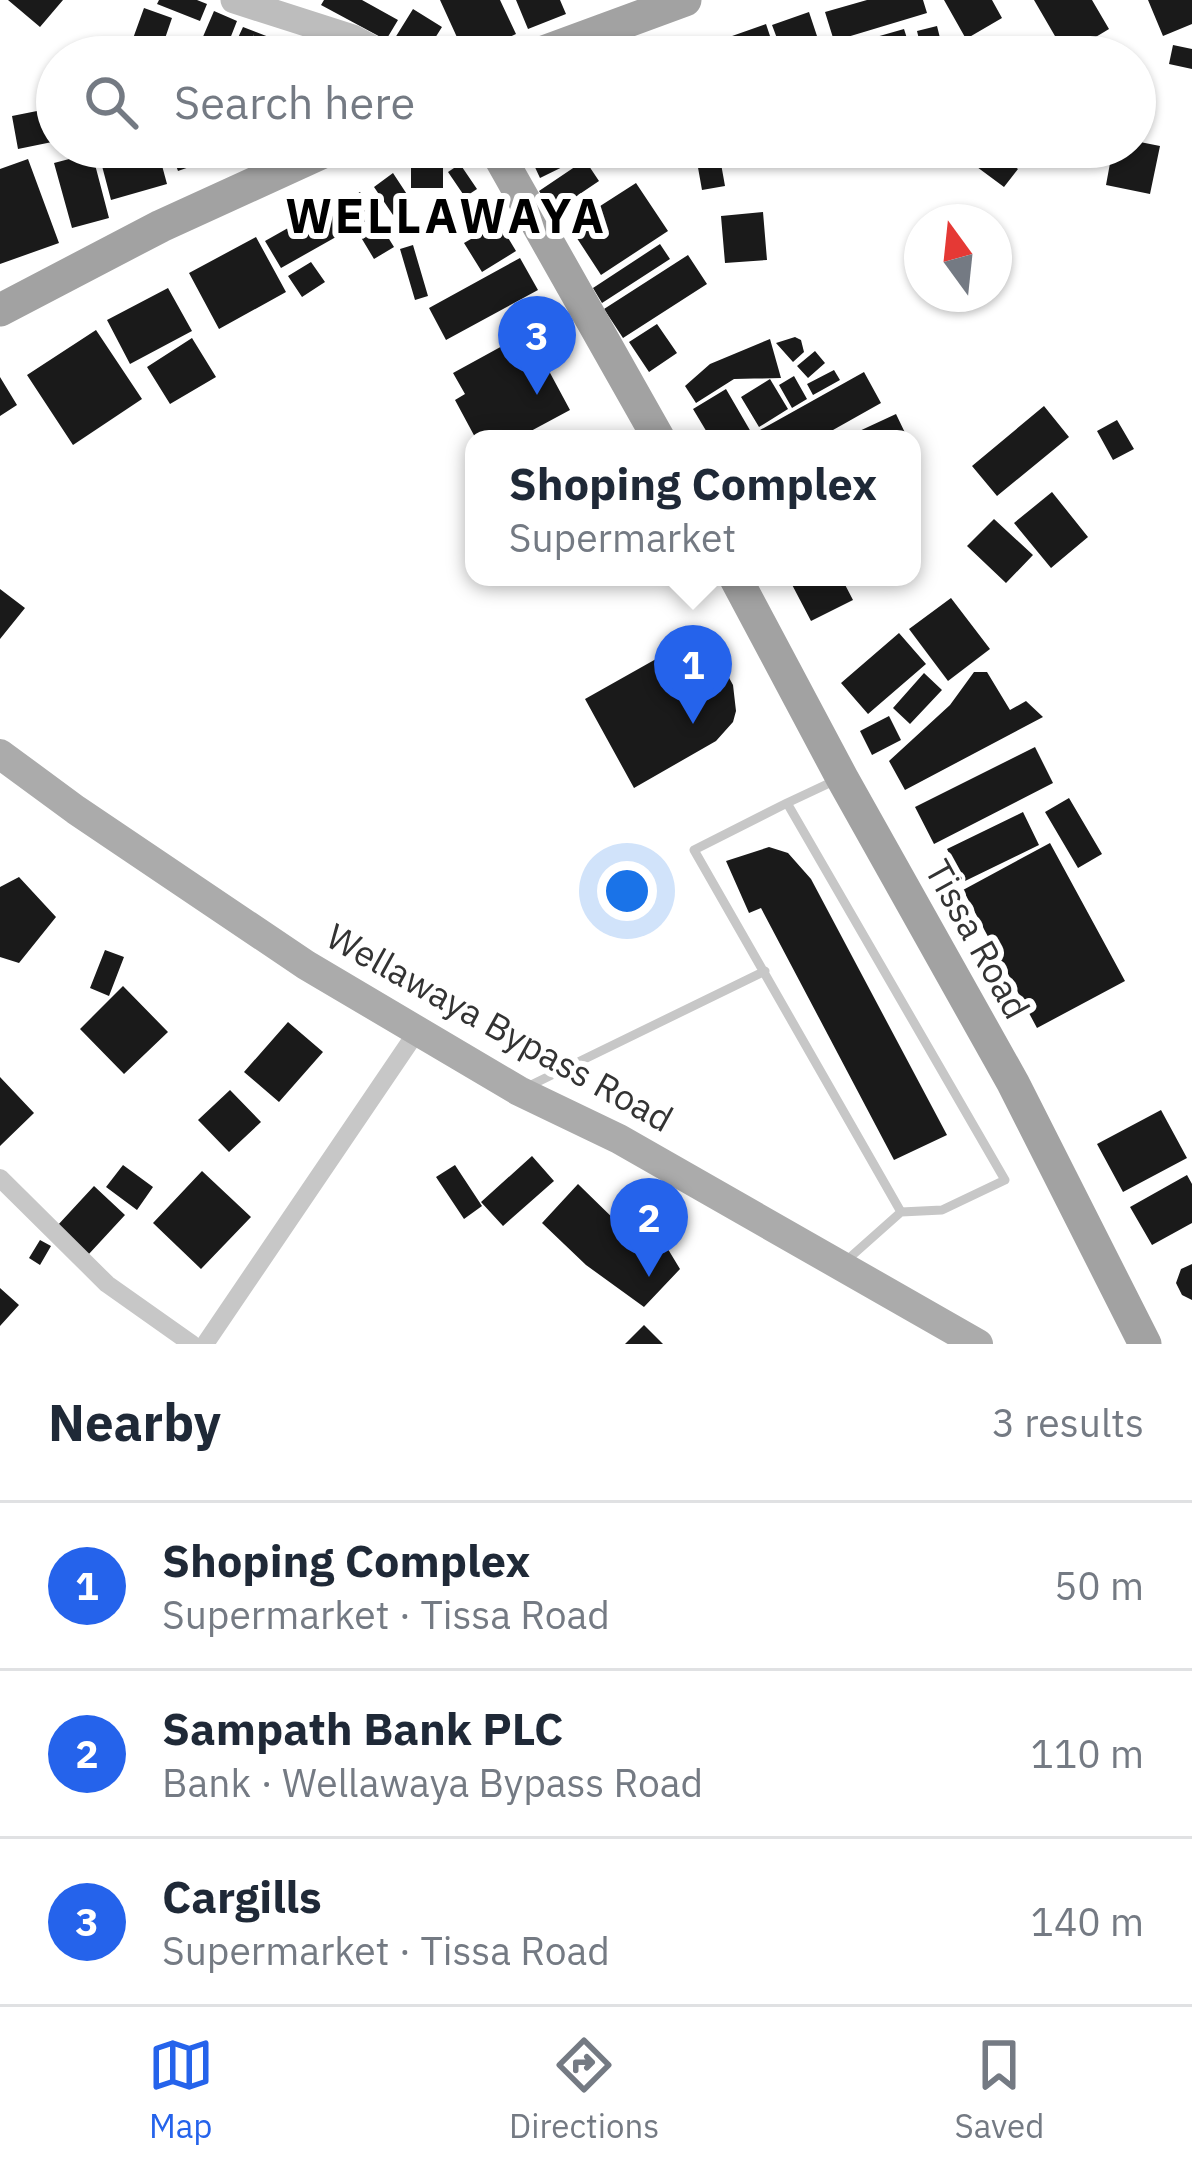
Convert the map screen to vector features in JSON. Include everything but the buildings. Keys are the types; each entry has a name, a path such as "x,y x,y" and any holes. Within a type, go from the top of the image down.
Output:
{"highway":[{"path":"587,36 685,0"},
{"path":"0,310 161,226 288,168"},
{"path":"506,168 654,430"},
{"name":"Tissa Road","path":"740,586 1013,1083 1145,1344"}],"main road":[{"path":"234,0 347,36"},
{"name":"Wellawaya Bypass Road","path":"0,754 306,965 519,1091 620,1138 978,1344"}],"street":[{"path":"205,1344 418,1030"},
{"path":"0,1178 107,1284 192,1344"}],"lane":[{"path":"842,778 694,850 902,1212"},
{"path":"787,803 1005,1180 942,1210 902,1212 843,1264"},
{"path":"519,1091 764,971"}],"place":[{"name":"Cargills","path":"537,395"},
{"name":"Shoping Complex","path":"693,724"},
{"name":"Sampath Bank PLC","path":"649,1277"}],"district":[{"name":"WELLAWAYA","path":"446,215"}]}
